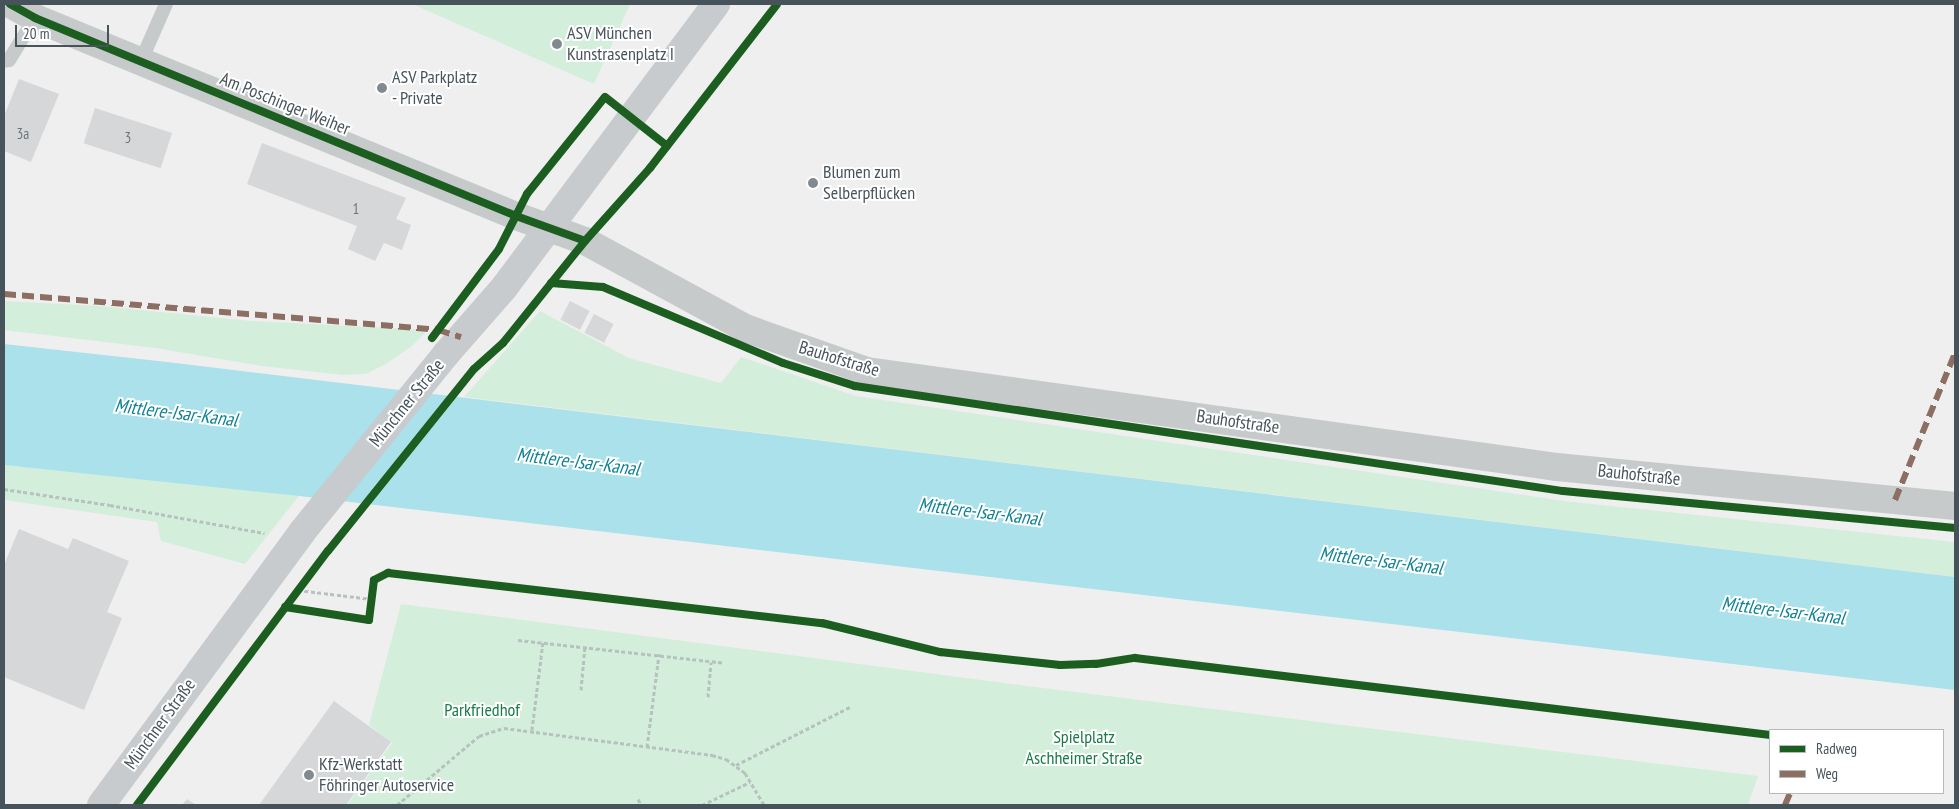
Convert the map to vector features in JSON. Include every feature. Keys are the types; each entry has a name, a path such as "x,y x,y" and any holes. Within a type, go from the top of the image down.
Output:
{"main road":[{"name":"Münchner Straße","path":"101,805 302,532 446,354 503,289 551,228 716,4"}],"street":[{"name":"Am Poschinger Weiher","path":"10,4 35,18 516,216 551,228"},
{"name":"Bauhofstraße","path":"551,228 585,241 745,328 867,371 1556,467 1955,506"}],"lane":[{"path":"141,61 166,4"},
{"path":"4,61 9,60 35,18"}],"path":[{"path":"4,489 110,505 274,534"},
{"path":"298,590 371,599"},
{"path":"518,640 659,654 725,663"},
{"path":"532,730 544,642"},
{"path":"581,690 585,646"},
{"path":"647,747 659,654"},
{"path":"708,696 711,662"},
{"path":"736,765 850,707"},
{"path":"397,805 479,736 504,728 712,754 736,765 750,782 764,805"},
{"path":"702,805 750,782"},
{"path":"638,799 641,805"}],"green space":[{"name":"ASV München Kunstrasenplatz I","path":"412,4 630,4 594,84"},
{"path":"4,301 100,306 252,321 428,330 412,346 386,364 366,374 342,375 262,366 155,348 4,330"},
{"path":"540,311 629,358 721,383 741,357 856,396 1564,501 1955,542 1955,577 464,397"},
{"path":"4,465 299,496 245,564 161,541 157,522 4,500"},
{"name":"Parkfriedhof","path":"401,604 1035,687 1758,776 1748,805 347,805 392,743 369,725"}],"water":[{"name":"Mittlere-Isar-Kanal","path":"4,344 1955,577 1955,690 299,496 4,465"}],"building":[{"path":"19,79 59,94 31,162 4,151 4,116"},
{"path":"95,108 172,133 161,168 84,143"},
{"path":"262,143 406,198 396,219 411,225 402,250 384,243 375,261 348,249 357,226 247,184"},
{"path":"570,301 590,311 580,330 560,320"},
{"path":"594,314 614,324 604,343 584,333"},
{"path":"19,529 68,549 73,538 129,561 107,612 122,618 84,710 4,677 4,565"},
{"path":"334,701 391,742 346,805 259,805"},
{"path":"187,799 196,805 182,805"}],"marked path":[{"path":"4,294 438,330 461,337"},
{"path":"1895,500 1955,353"},
{"path":"1785,805 1790,794"}],"cycle path":[{"path":"10,4 35,18 516,216 585,241"},
{"path":"137,805 328,551 474,369 503,343 585,241 650,168 777,4"},
{"path":"432,338 499,249 527,194 605,97 667,146"},
{"path":"551,283 603,287 783,363 855,386 1563,491 1955,528"},
{"path":"285,607 369,620 374,580 388,573 822,623 940,652 1060,665 1096,664 1135,658 1769,735"}],"place":[{"name":"ASV München Kunstrasenplatz I","path":"557,44"},
{"name":"ASV Parkplatz - Private","path":"382,88"},
{"name":"Blumen zum Selberpflücken","path":"813,183"},
{"name":"Kfz-Werkstatt Föhringer Autoservice","path":"309,775"}],"park label":[{"name":"Spielplatz Aschheimer Straße","path":"1084,748"}]}
